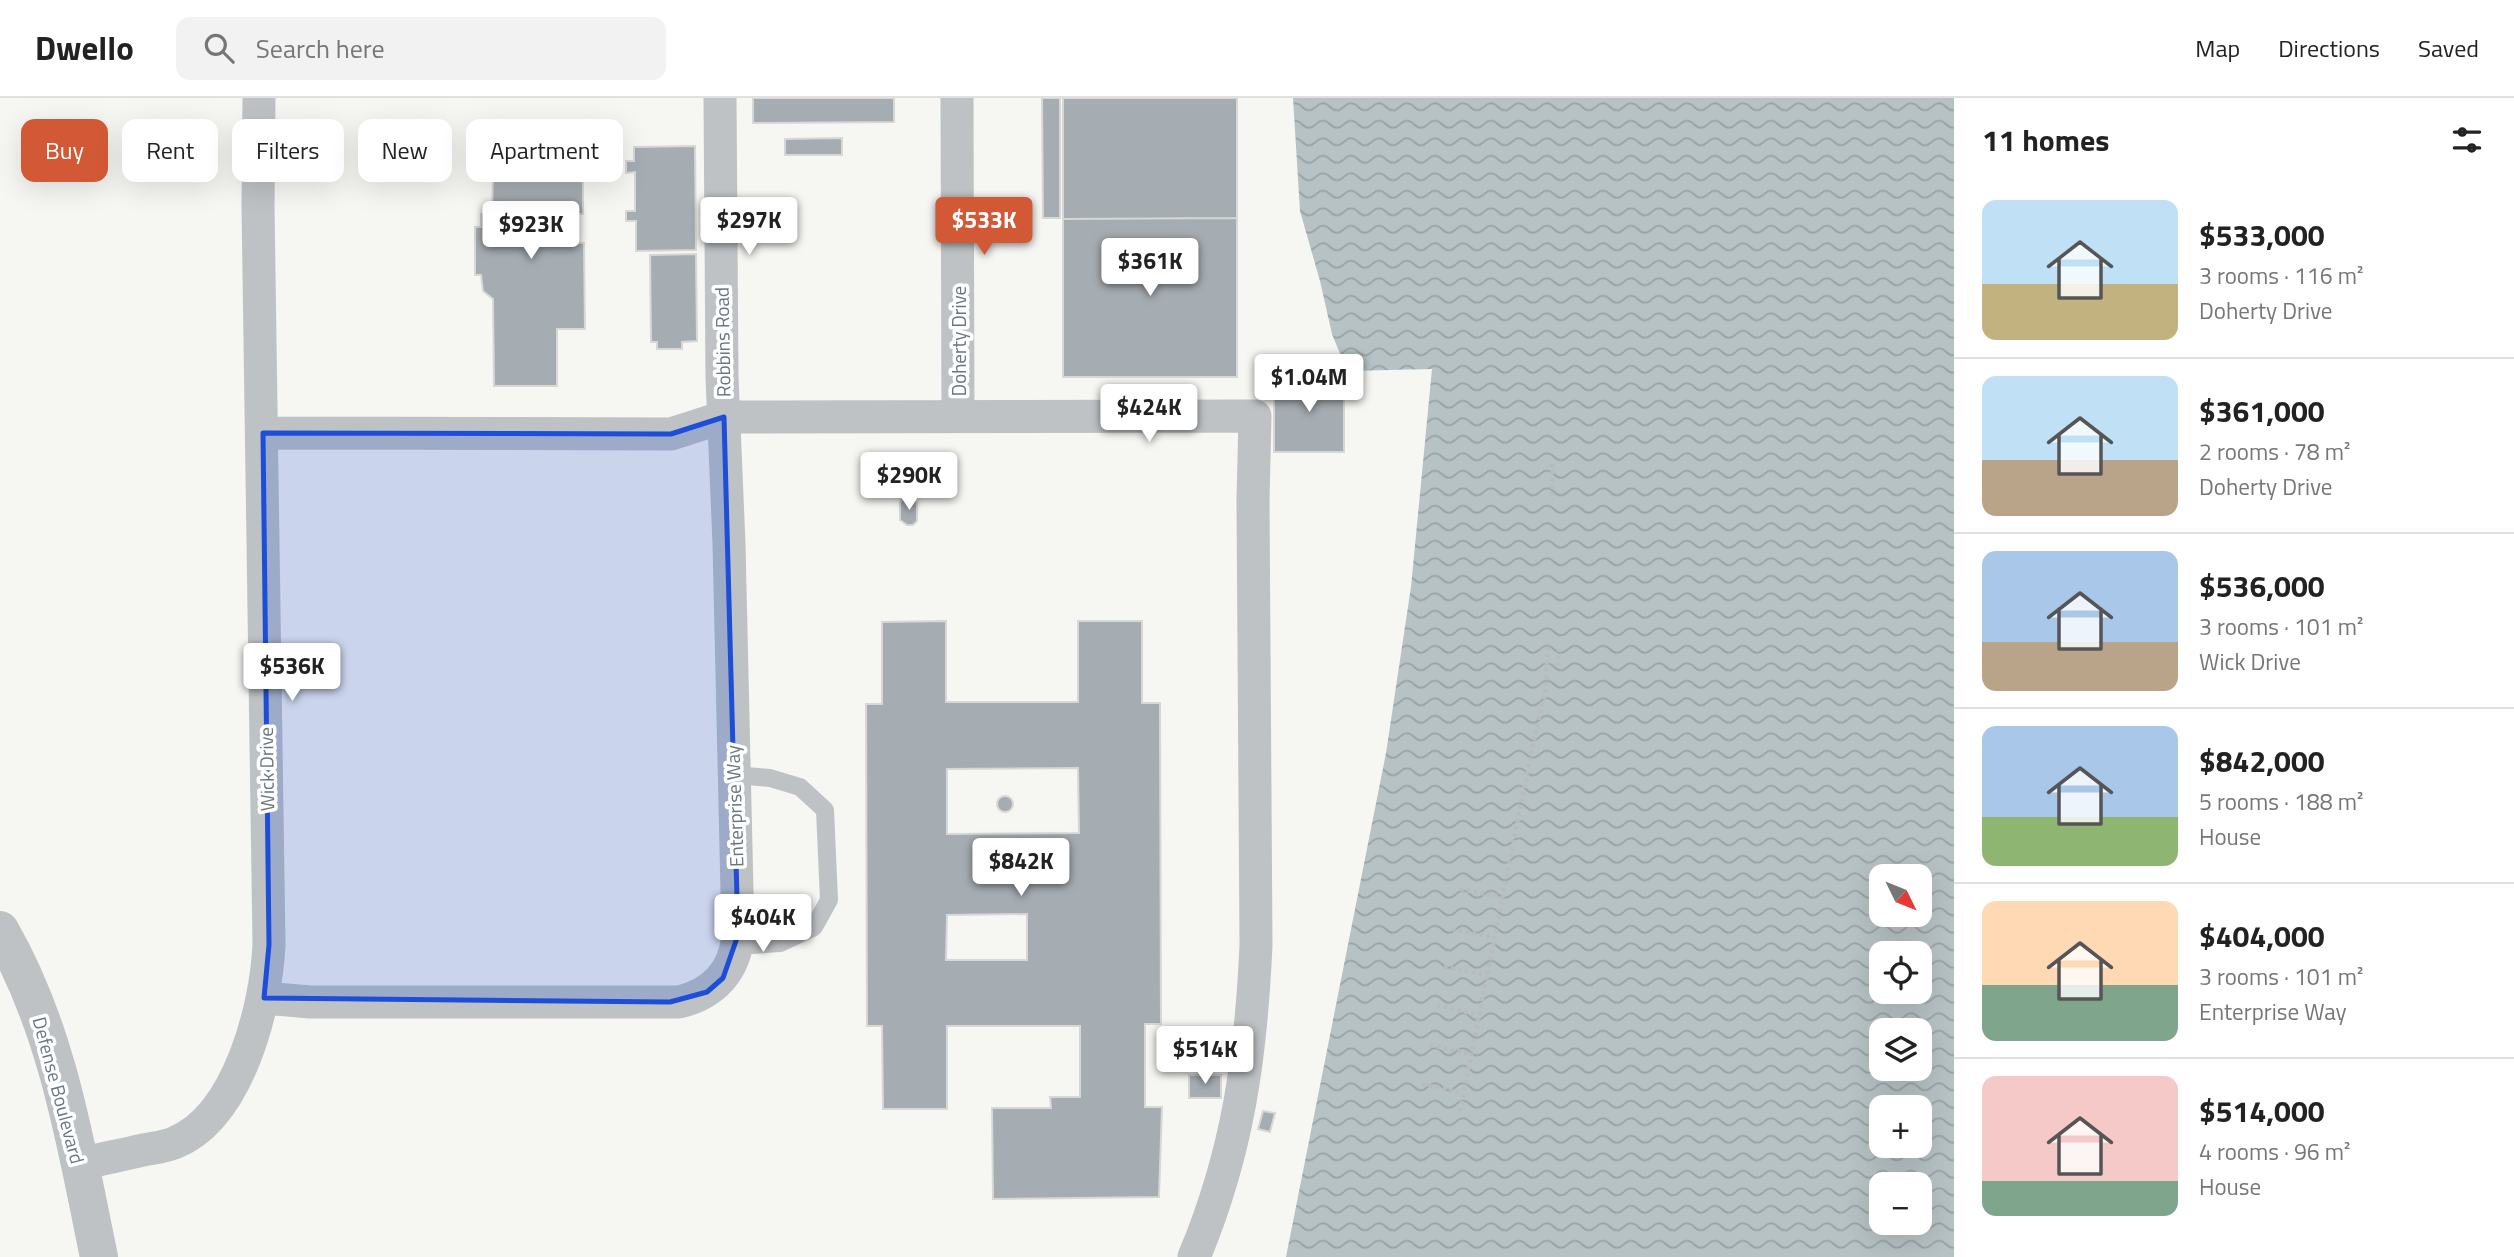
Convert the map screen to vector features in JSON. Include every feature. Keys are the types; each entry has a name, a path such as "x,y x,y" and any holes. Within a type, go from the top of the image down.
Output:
{"street":[{"name":"Wick Drive","path":"80,1164 174,1144 207,1121 220,1106 239,1071 264,998 269,945 258,206 259,98"},
{"name":"Robbins Road","path":"720,98 724,417"},
{"name":"Doherty Drive","path":"957,98 958,416"},
{"path":"263,433 671,433 724,417 1255,416 1253,500 1256,945 1253,1001 1243,1095 1231,1151 1194,1257"},
{"name":"Enterprise Way","path":"264,998 310,1002 679,1002 707,992 730,968 737,946 730,557 724,417"},
{"name":"Defense Boulevard","path":"0,930 21,970 46,1033 62,1085 99,1257"}],"lane":[{"path":"734,775 770,778 800,787 825,810 829,900 814,927 780,943 737,946"}],"path":[{"path":"1552,464 1552,500"},
{"path":"1460,1111 1545,693 1548,646"},
{"path":"1558,666 1559,646"},
{"path":"1460,889 1503,897"},
{"path":"1452,929 1494,937"},
{"path":"1444,967 1487,975"},
{"path":"1437,1005 1479,1015"},
{"path":"1430,1045 1471,1054"},
{"path":"1422,1084 1463,1093"}],"highlighted area":[{"path":"724,417 738,935 723,978 707,992 670,1002 264,998 269,945 263,433 671,434"}],"water":[{"path":"1293,98 1954,98 1954,1257 1286,1257 1386,753 1411,587 1432,369 1347,371 1332,334 1300,211"}],"building":[{"path":"753,98 894,98 894,122 753,123"},
{"path":"1042,98 1060,98 1060,218 1043,218"},
{"path":"1063,98 1237,98 1237,218 1063,219"},
{"path":"842,138 842,155 785,155 785,139"},
{"path":"695,146 696,250 636,251 636,221 626,221 626,211 635,211 635,172 626,173 626,161 634,161 634,147"},
{"path":"493,182 583,182 583,214 556,214 556,243 584,243 585,329 557,329 557,386 494,386 493,299 483,291 481,275 475,275 475,227 481,227 481,214 492,214"},
{"path":"1237,218 1237,377 1063,377 1063,219"},
{"path":"696,254 697,341 682,342 682,349 657,349 657,342 651,342 650,255"},
{"path":"1344,376 1344,452 1274,452 1274,377"},
{"path":"911,498 917,503 917,521 913,525 907,525 900,520 900,502"},
{"path":"946,621 946,702 1078,702 1078,621 1142,621 1142,703 1160,703 1161,1024 1145,1024 1145,1107 1162,1107 1159,1197 993,1199 992,1108 1051,1108 1050,1097 1080,1097 1080,1026 947,1026 947,1109 883,1109 882,1026 867,1026 866,704 882,704 882,622","holes":["1078,768 1079,833 947,834 947,769","1027,914 1027,960 946,960 947,915"]},
{"path":"1005,796 1011,798 1011,810 1005,812 999,810 997,804 999,798"},
{"path":"1189,1075 1221,1075 1221,1098 1189,1098"},
{"path":"1263,1111 1275,1113 1270,1132 1258,1129"}]}
